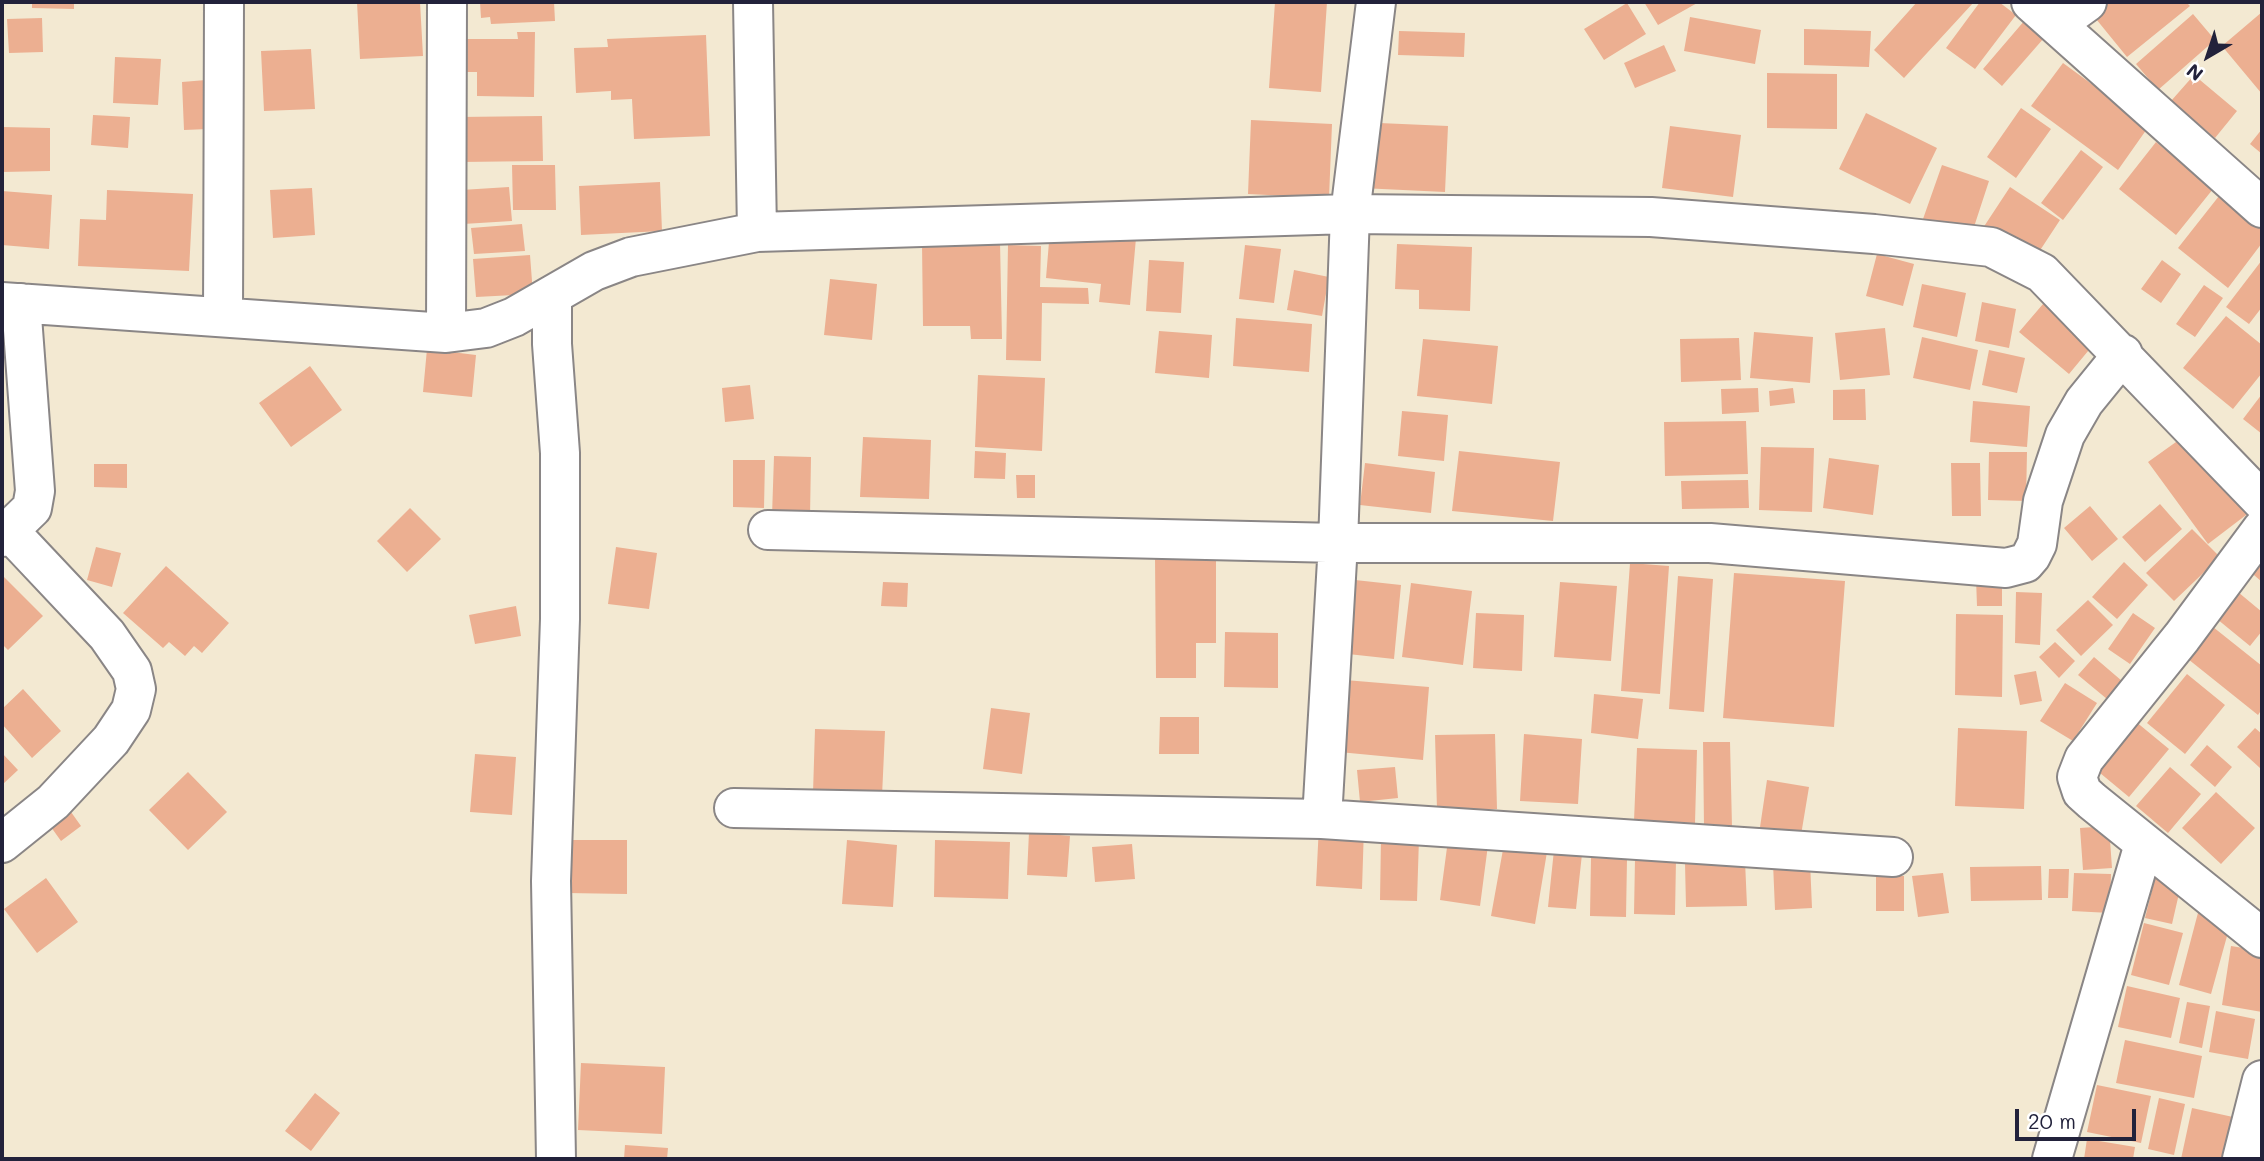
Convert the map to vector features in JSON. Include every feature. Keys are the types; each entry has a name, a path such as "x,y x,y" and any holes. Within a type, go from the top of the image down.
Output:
{"street":[{"path":"223,316 224,2"},
{"path":"446,333 447,2"},
{"path":"753,2 757,232"},
{"path":"1322,819 1338,543 1350,214 1376,2"},
{"path":"2059,9 2262,208"},
{"path":"2,843 53,802 111,740 131,710 136,689 132,671 107,635 5,534 32,508 35,491 11,303 446,333 486,328 552,296 594,271 631,257 757,232 1350,214 1651,217 1874,234 1991,247 2042,273 2262,501"},
{"path":"552,296 552,344 560,453 560,619 551,881 556,1159"},
{"path":"768,530 1338,543 1710,543 2017,566 2031,556 2036,544 2043,501 2066,435 2084,402 2123,354"},
{"path":"2257,922 2144,844 2082,792 2078,784 2079,768 2182,637 2262,529"},
{"path":"734,808 1322,819 1893,857"},
{"path":"2052,1159 2144,844"},
{"path":"2242,1159 2262,1080"}],"building":[{"path":"32,2 74,2 74,9 32,8"},
{"path":"357,2 420,2 423,56 360,59"},
{"path":"480,2 554,2 555,21 491,24 490,17 481,18"},
{"path":"1275,2 1327,2 1321,92 1269,88"},
{"path":"1644,2 1699,2 1658,25"},
{"path":"1917,2 1974,2 1904,78 1874,50"},
{"path":"1980,2 1999,2 2016,15 1975,69 1946,48"},
{"path":"2107,2 2186,2 2190,6 2127,57 2092,14"},
{"path":"1627,3 1646,34 1604,60 1584,29"},
{"path":"2262,12 2262,94 2222,46"},
{"path":"2031,13 2051,30 2002,86 1983,69"},
{"path":"2193,14 2215,40 2158,90 2136,64"},
{"path":"1690,17 1761,30 1755,64 1684,51"},
{"path":"42,18 43,52 9,53 7,19"},
{"path":"1804,29 1871,31 1869,67 1804,65"},
{"path":"1399,31 1465,33 1464,57 1398,55"},
{"path":"517,32 535,32 534,97 477,96 477,72 464,72 465,39 518,39"},
{"path":"706,35 710,136 634,139 632,99 611,100 611,91 576,93 574,48 608,47 607,39"},
{"path":"1664,45 1676,71 1635,88 1624,63"},
{"path":"311,49 315,109 264,111 261,51"},
{"path":"115,57 161,59 158,105 113,103"},
{"path":"2063,63 2149,126 2118,170 2031,106"},
{"path":"1767,73 1837,74 1837,129 1767,128"},
{"path":"2194,75 2237,111 2215,138 2171,101"},
{"path":"206,80 208,129 184,130 182,82"},
{"path":"2021,108 2051,129 2016,178 1987,157"},
{"path":"1866,113 1937,148 1910,204 1839,169"},
{"path":"93,115 130,117 128,148 91,145"},
{"path":"542,116 543,161 460,162 459,117"},
{"path":"1251,120 1332,124 1329,198 1248,194"},
{"path":"1379,123 1448,126 1445,192 1361,188 1363,146 1378,147"},
{"path":"1670,126 1741,135 1733,197 1662,188"},
{"path":"2,127 50,128 50,171 2,172"},
{"path":"2262,129 2262,154 2250,144"},
{"path":"2156,142 2213,189 2176,235 2119,189"},
{"path":"2081,150 2103,167 2063,220 2041,203"},
{"path":"512,165 555,165 556,210 513,210"},
{"path":"1942,165 1989,181 1971,236 1923,219"},
{"path":"660,182 662,231 581,235 579,186"},
{"path":"509,187 512,221 463,224 461,190"},
{"path":"2010,187 2060,220 2033,261 1983,228"},
{"path":"312,188 315,235 273,238 270,190"},
{"path":"107,190 193,194 189,271 78,266 80,219 106,220"},
{"path":"2,191 52,195 49,249 2,245"},
{"path":"2219,196 2262,230 2262,243 2228,288 2178,248"},
{"path":"522,224 525,251 474,254 471,228"},
{"path":"1050,230 1136,238 1130,305 1099,302 1101,284 1046,278"},
{"path":"1000,242 1002,339 971,339 970,326 923,326 922,243"},
{"path":"1397,244 1472,247 1470,311 1419,309 1419,290 1395,289"},
{"path":"1008,245 1041,246 1040,287 1088,288 1089,304 1042,303 1041,361 1006,360"},
{"path":"1245,245 1281,249 1274,303 1239,299"},
{"path":"1877,254 1914,264 1903,306 1866,296"},
{"path":"530,255 533,294 476,297 473,259"},
{"path":"1149,260 1184,262 1181,313 1146,311"},
{"path":"2162,260 2181,274 2161,303 2141,289"},
{"path":"2262,260 2262,307 2249,324 2226,307"},
{"path":"1294,270 1329,277 1322,316 1287,310"},
{"path":"830,279 877,284 872,340 824,335"},
{"path":"1922,284 1966,293 1957,337 1913,327"},
{"path":"2204,285 2223,298 2195,337 2176,324"},
{"path":"2049,297 2098,339 2069,374 2019,332"},
{"path":"1982,302 2016,309 2009,348 1975,341"},
{"path":"2226,316 2262,345 2262,373 2233,409 2183,368"},
{"path":"1236,318 1312,324 1309,372 1233,366"},
{"path":"1885,328 1890,375 1840,380 1835,333"},
{"path":"1159,331 1212,335 1209,378 1155,373"},
{"path":"1754,332 1813,337 1810,383 1750,378"},
{"path":"1922,337 1978,350 1970,390 1913,378"},
{"path":"1739,338 1741,380 1681,382 1680,339"},
{"path":"1423,339 1498,346 1492,404 1417,396"},
{"path":"427,349 476,355 472,397 423,392"},
{"path":"1989,350 2025,358 2017,393 1982,385"},
{"path":"310,366 342,410 291,447 259,403"},
{"path":"978,375 1045,378 1042,451 975,447"},
{"path":"750,385 754,419 725,422 722,388"},
{"path":"1758,388 1759,412 1722,414 1721,389"},
{"path":"1793,388 1795,403 1770,406 1769,391"},
{"path":"1865,389 1866,420 1833,420 1833,390"},
{"path":"2262,394 2262,434 2243,419"},
{"path":"1973,401 2030,406 2027,447 1970,442"},
{"path":"1402,411 1448,415 1444,461 1398,456"},
{"path":"1746,421 1748,474 1665,476 1664,422"},
{"path":"2190,432 2250,512 2208,544 2148,462"},
{"path":"863,437 931,440 929,499 860,497"},
{"path":"1761,447 1814,448 1812,512 1759,510"},
{"path":"975,451 1006,453 1005,479 974,478"},
{"path":"1459,451 1560,462 1553,521 1452,511"},
{"path":"1989,452 2027,452 2026,501 1988,500"},
{"path":"774,456 811,457 810,517 772,516"},
{"path":"1829,458 1879,465 1873,515 1823,508"},
{"path":"733,460 765,460 764,508 733,507"},
{"path":"1365,463 1435,472 1431,513 1360,505"},
{"path":"1951,463 1980,463 1981,516 1952,516"},
{"path":"94,464 127,464 127,488 94,487"},
{"path":"1016,475 1035,475 1035,498 1017,498"},
{"path":"1748,480 1749,508 1682,509 1681,481"},
{"path":"2160,504 2182,529 2145,562 2122,537"},
{"path":"2090,506 2118,539 2092,561 2064,528"},
{"path":"410,508 441,539 407,572 377,541"},
{"path":"2192,529 2220,557 2174,601 2146,573"},
{"path":"96,547 121,553 112,587 87,580"},
{"path":"616,547 657,553 649,609 608,604"},
{"path":"2262,550 2262,582 2247,569"},
{"path":"1155,556 1216,556 1216,643 1196,643 1196,678 1156,678"},
{"path":"2124,562 2148,585 2117,619 2092,597"},
{"path":"1630,563 1669,566 1660,694 1621,691"},
{"path":"166,566 229,623 202,653 194,646 185,656 169,642 163,648 123,613"},
{"path":"1734,573 1845,581 1834,727 1723,718"},
{"path":"2,575 43,616 8,650 2,644"},
{"path":"1678,576 1713,579 1704,712 1669,709"},
{"path":"1976,578 2002,578 2002,606 1977,606"},
{"path":"1355,580 1401,585 1394,659 1348,654"},
{"path":"883,582 908,583 907,607 881,606"},
{"path":"1560,582 1617,586 1611,661 1554,657"},
{"path":"1411,583 1472,591 1463,665 1402,657"},
{"path":"2016,592 2042,593 2040,645 2015,643"},
{"path":"2238,592 2262,612 2262,631 2250,646 2217,619"},
{"path":"2088,600 2113,625 2081,656 2056,630"},
{"path":"516,606 521,636 475,644 469,615"},
{"path":"1476,613 1524,615 1522,671 1473,668"},
{"path":"2133,613 2155,628 2130,664 2108,649"},
{"path":"1956,614 2003,615 2002,697 1955,695"},
{"path":"2208,623 2262,666 2262,709 2258,715 2183,655"},
{"path":"1225,632 1278,633 1278,688 1224,687"},
{"path":"2055,642 2075,661 2059,678 2039,657"},
{"path":"2094,657 2122,681 2107,699 2078,675"},
{"path":"2036,671 2042,701 2020,705 2014,675"},
{"path":"2187,674 2225,705 2185,754 2147,723"},
{"path":"1345,680 1429,687 1423,760 1339,752"},
{"path":"2065,683 2097,703 2073,741 2040,721"},
{"path":"23,689 61,731 32,758 2,724 2,709"},
{"path":"1594,694 1643,699 1638,739 1591,733"},
{"path":"991,708 1030,713 1022,774 983,769"},
{"path":"1160,717 1199,717 1199,754 1159,754"},
{"path":"2135,721 2169,749 2129,797 2094,768"},
{"path":"1958,728 2027,731 2024,809 1955,806"},
{"path":"2255,728 2262,734 2260,768 2237,747"},
{"path":"815,729 885,731 882,796 813,793"},
{"path":"1495,734 1497,809 1437,810 1435,735"},
{"path":"1524,734 1582,739 1578,804 1520,801"},
{"path":"1703,742 1730,742 1732,827 1704,827"},
{"path":"2207,745 2232,767 2215,787 2190,765"},
{"path":"1637,748 1697,750 1695,823 1634,821"},
{"path":"2,753 18,770 2,785"},
{"path":"475,754 516,757 512,815 470,812"},
{"path":"1395,767 1398,798 1360,802 1357,770"},
{"path":"2170,767 2201,794 2168,833 2136,806"},
{"path":"188,772 227,812 188,850 149,810"},
{"path":"1767,780 1809,787 1800,841 1759,834"},
{"path":"2216,792 2255,828 2221,864 2182,828"},
{"path":"66,805 81,826 61,841 46,820"},
{"path":"1319,825 1364,827 1362,889 1316,886"},
{"path":"2109,826 2112,868 2083,870 2080,828"},
{"path":"1029,832 1070,836 1067,877 1027,875"},
{"path":"1381,838 1419,838 1417,901 1380,900"},
{"path":"567,840 627,840 627,894 567,893"},
{"path":"847,840 897,845 893,907 842,904"},
{"path":"935,840 1010,842 1008,899 934,897"},
{"path":"1448,840 1488,845 1480,906 1440,900"},
{"path":"1132,844 1135,879 1095,882 1092,847"},
{"path":"1504,844 1547,852 1535,924 1491,916"},
{"path":"1554,850 1582,854 1576,909 1548,907"},
{"path":"1591,858 1627,859 1626,917 1590,916"},
{"path":"1635,859 1676,859 1675,915 1634,914"},
{"path":"1745,861 1747,906 1686,907 1685,863"},
{"path":"1810,861 1812,908 1775,910 1773,863"},
{"path":"2041,866 2042,900 1971,901 1970,867"},
{"path":"2049,869 2069,869 2068,898 2048,898"},
{"path":"2157,870 2183,876 2172,924 2145,918"},
{"path":"1943,873 1949,913 1918,917 1912,876"},
{"path":"2074,873 2111,874 2110,913 2072,911"},
{"path":"1876,875 1904,876 1904,911 1876,911"},
{"path":"46,878 78,922 37,953 4,909"},
{"path":"2199,909 2232,918 2211,994 2179,985"},
{"path":"2144,923 2183,933 2169,985 2131,975"},
{"path":"2231,946 2262,951 2262,1012 2222,1005"},
{"path":"2127,986 2180,998 2171,1038 2118,1027"},
{"path":"2187,1002 2210,1006 2202,1048 2179,1043"},
{"path":"2216,1011 2255,1019 2248,1059 2209,1052"},
{"path":"2125,1040 2202,1056 2194,1098 2116,1083"},
{"path":"581,1063 665,1067 662,1134 578,1130"},
{"path":"2097,1085 2151,1096 2141,1143 2087,1132"},
{"path":"315,1093 340,1113 311,1151 285,1131"},
{"path":"2159,1098 2185,1104 2174,1155 2148,1149"},
{"path":"2192,1108 2233,1117 2224,1159 2181,1159"},
{"path":"2087,1139 2135,1147 2133,1159 2084,1159"},
{"path":"625,1145 668,1148 667,1159 624,1159"}]}
